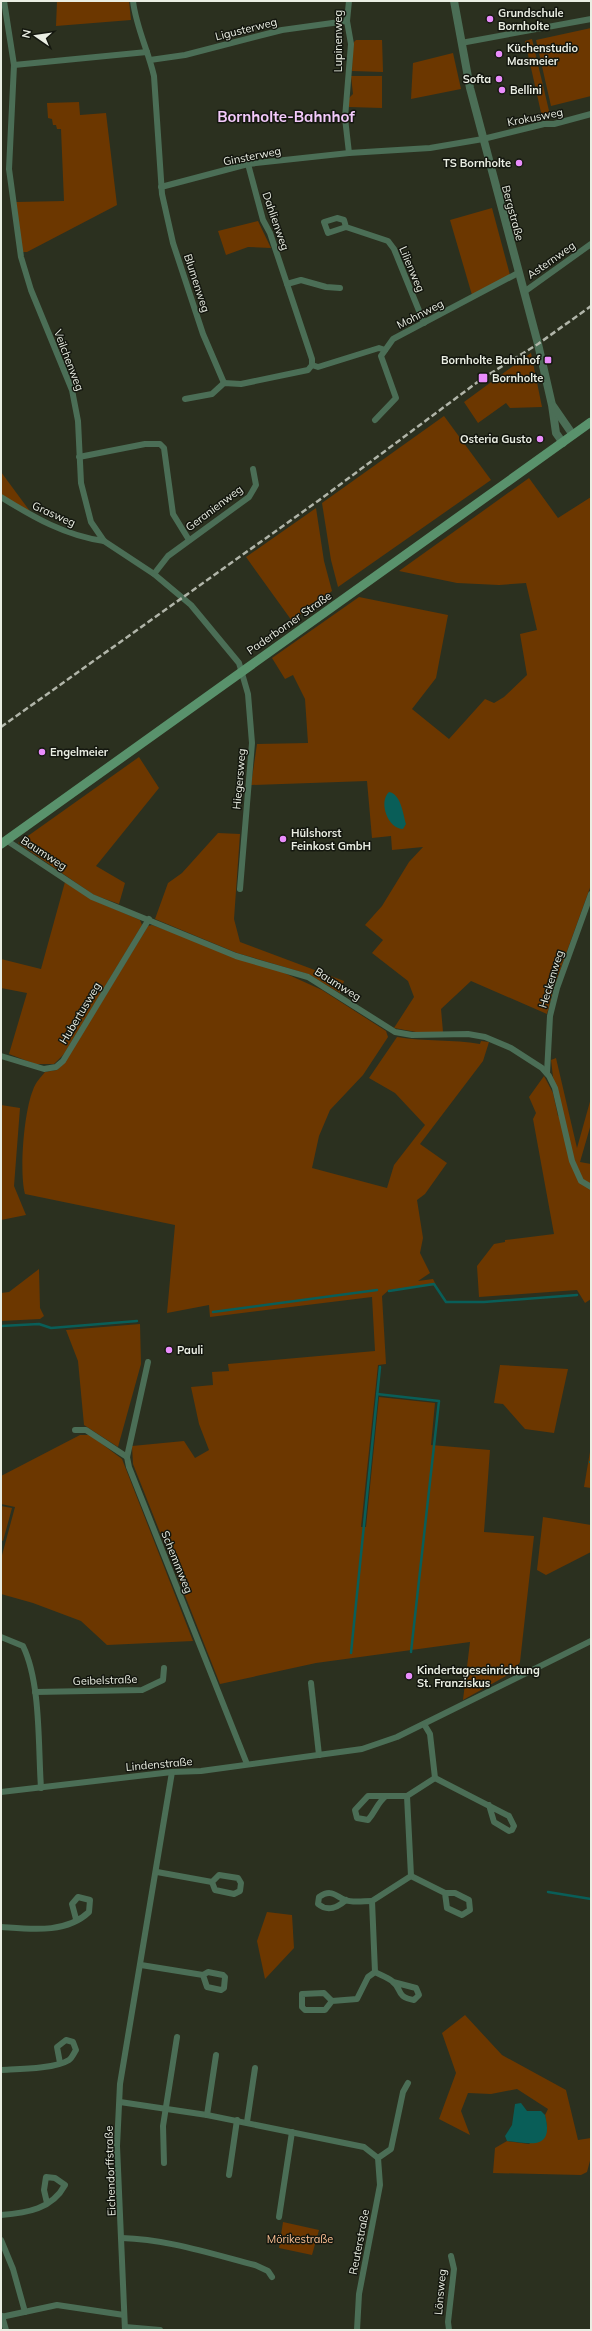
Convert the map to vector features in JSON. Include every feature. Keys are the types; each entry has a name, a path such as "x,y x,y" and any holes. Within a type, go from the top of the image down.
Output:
{"main road":[{"name":"Paderborner Straße","path":"4,842 591,422"}],"street":[{"name":"Veilchenweg","path":"4,1 14,65 9,168 21,257 31,290 72,390 78,422 79,457 85,500 91,522 104,541 154,574 191,605 239,663 242,671"},
{"path":"133,1 139,32 150,60 154,76 161,187"},
{"name":"Lupinenweg","path":"349,1 347,22 350,44 345,118 349,153"},
{"name":"Bergstraße","path":"454,1 461,43 483,138 552,405 556,433 563,443"},
{"path":"461,43 591,19"},
{"name":"Ligusterweg","path":"150,60 185,55 282,30 347,22"},
{"path":"14,65 147,52"},
{"name":"Krokusweg","path":"483,138 544,124 554,124 591,114"},
{"name":"Ginsterweg","path":"161,187 248,164 349,153 430,148 483,138"},
{"name":"Dahlienweg","path":"248,164 263,220 270,233 312,359 312,365"},
{"name":"Blumenweg","path":"161,187 173,243 203,334 224,383"},
{"name":"Lilienweg","path":"346,227 383,239 390,245 424,324"},
{"name":"Asternweg","path":"524,292 591,244"},
{"name":"Mohnweg","path":"385,350 393,339 424,324 518,273"},
{"path":"287,284 301,280 326,287 340,288"},
{"path":"186,399 212,394 224,383 240,384 308,370 312,365 318,367 379,348 385,350 381,356 396,398 375,420"},
{"name":"Bergstraße","path":"552,405 573,435"},
{"name":"Geranienweg","path":"79,457 145,444 160,444 164,448 172,514 189,540"},
{"name":"Geranienweg","path":"154,574 168,556 249,496 256,485 253,468"},
{"name":"Grasweg","path":"1,497 48,524 89,539 104,541"},
{"name":"Hiegersweg","path":"240,890 252,743 248,694 242,671"},
{"name":"Baumweg","path":"4,842 92,897 149,919 236,956 308,977 395,1032 412,1035 449,1033 485,1037 511,1048 547,1073 555,1088 572,1161 581,1181 591,1187"},
{"name":"Heckenweg","path":"547,1073 548,1031 557,988 591,894"},
{"name":"Hubertusweg","path":"1,1056 44,1069 56,1068 63,1061 149,919"},
{"path":"76,1430 86,1430 127,1457 148,1362"},
{"name":"Schemmweg","path":"127,1457 247,1764"},
{"path":"1,1637 23,1646 28,1658 35,1692 41,1788"},
{"name":"Lindenstraße","path":"1,1792 362,1750 397,1737 525,1672 591,1641"},
{"name":"Geibelstraße","path":"35,1692 142,1690 163,1680 164,1668"},
{"path":"311,1683 319,1755"},
{"path":"424,1724 430,1734 435,1778"},
{"name":"Eichendorffstraße","path":"125,2328 117,2146 120,2084 141,1965 150,1899 157,1872 172,1772"},
{"path":"386,1796 379,1802 377,1810 368,1820 357,1818 355,1810 368,1796 386,1796 407,1796 435,1778"},
{"path":"435,1778 489,1805 509,1816 514,1826 512,1830 509,1831 494,1822 489,1805"},
{"path":"407,1796 411,1876"},
{"path":"157,1872 212,1882"},
{"path":"219,1875 238,1878 241,1884 240,1891 234,1894 215,1890 212,1882 219,1875"},
{"path":"411,1876 445,1893 455,1893 469,1900 470,1910 462,1915 447,1908 445,1893"},
{"path":"346,1900 372,1901 411,1876"},
{"path":"372,1901 375,1972"},
{"path":"1,1927 43,1929 65,1926 76,1919"},
{"path":"141,1965 203,1976"},
{"path":"375,1972 393,1982"},
{"path":"332,2001 324,1993 302,1994 302,2007 305,2010 325,2010 332,2001 357,1999 368,1977 375,1972"},
{"path":"164,2162 165,2108 177,2037"},
{"path":"207,2115 216,2055"},
{"path":"1,2070 37,2068 60,2062"},
{"path":"247,2122 255,2068"},
{"path":"120,2102 237,2120 364,2147 378,2158 391,2149 403,2092 408,2083"},
{"path":"229,2175 237,2120"},
{"path":"279,2217 292,2132"},
{"name":"Reuterstraße","path":"358,2330 359,2294 380,2185 378,2158"},
{"path":"1,2215 40,2210 47,2203"},
{"path":"122,2238 137,2238 255,2265 268,2271 272,2277"},
{"path":"1,2240 13,2269 25,2312"},
{"name":"Lönsweg","path":"449,2330 448,2322 454,2269 451,2256"},
{"path":"6,2330 2,2317 56,2305 124,2315"},
{"path":"125,2328 160,2330"}],"green space":[{"path":"57,1 129,1 131,20 56,26"},
{"path":"591,28 591,96 551,106 536,40"},
{"path":"532,39 550,115 542,117 525,41"},
{"path":"356,40 382,40 383,72 352,71 353,43"},
{"path":"453,53 461,89 411,99 413,63"},
{"path":"351,76 382,76 382,108 349,107 349,98 353,94"},
{"path":"79,102 80,115 106,113 117,205 27,252 22,252 16,202 64,201 61,129 57,129 56,125 53,125 52,119 48,118 47,103"},
{"path":"492,208 510,275 472,295 450,220"},
{"path":"258,221 271,248 248,247 226,255 218,231"},
{"path":"531,353 542,407 510,408 506,403 478,423 464,402"},
{"path":"444,416 491,480 338,587 331,560 322,503"},
{"path":"1,472 32,514 1,495"},
{"path":"529,478 558,518 591,497 591,885 554,987 547,1014 471,981 441,1009 443,1032 416,1032 394,1028 414,997 408,981 372,953 383,940 365,925 382,906 409,862 423,847 392,850 391,836 372,838 367,781 251,785 257,744 308,743 305,699 293,675 285,679 272,658 359,597 448,615 436,678 412,709 449,739 485,699 494,703 504,697 527,675 520,634 537,630 526,583 499,585 457,583 399,571"},
{"path":"316,508 324,561 332,591 292,621 246,557"},
{"path":"139,757 159,788 96,866 125,883 119,904 94,895 18,843"},
{"path":"218,833 240,834 234,919 240,942 344,981 340,993 308,974 237,953 155,919 168,883 182,873"},
{"path":"65,882 91,899 140,920 142,925 64,1054 54,1064 35,1064 9,1054 27,993 1,988 1,959 41,969"},
{"path":"152,925 280,971 322,990 386,1031 388,1037 363,1075 330,1110 319,1136 312,1168 387,1188 394,1165 425,1125 395,1093 369,1078 397,1037 418,1040 480,1044 481,1041 489,1042 483,1061 420,1144 447,1163 425,1194 417,1200 423,1238 420,1253 430,1273 418,1281 433,1279 436,1285 389,1290 382,1296 386,1364 378,1365 361,1527 366,1527 379,1397 435,1403 431,1445 490,1450 484,1532 534,1536 520,1662 515,1671 463,1700 470,1642 316,1663 220,1684 133,1464 132,1446 184,1441 195,1458 209,1450 199,1424 191,1387 213,1385 212,1372 229,1371 228,1364 375,1351 372,1297 210,1317 209,1305 167,1313 175,1225 25,1194 22,1171 23,1142 27,1112 34,1087 45,1072 57,1070 65,1062 148,926"},
{"path":"556,1058 577,1148 591,1098 591,1124 580,1162 591,1164 591,1299 585,1303 577,1290 479,1297 477,1266 494,1244 505,1242 505,1240 554,1234 533,1119 536,1113 529,1097 544,1076 553,1093 558,1116 563,1114 553,1077 551,1060"},
{"path":"1,1105 20,1108 14,1186 26,1215 1,1220"},
{"path":"39,1269 40,1308 44,1316 40,1319 1,1321 1,1293 9,1292"},
{"path":"140,1324 141,1364 118,1447 84,1425 78,1361 66,1330"},
{"path":"500,1365 568,1369 554,1433 525,1429 503,1404 494,1403"},
{"path":"80,1435 90,1435 122,1459 193,1641 107,1645 81,1621 33,1603 1,1594 1,1559 15,1507 1,1504 1,1476"},
{"path":"591,1446 591,1488 584,1487"},
{"path":"1,1506 12,1508 3,1541 1,1540"},
{"path":"543,1517 591,1525 591,1552 546,1575 537,1570"},
{"path":"267,1912 292,1915 294,1948 265,1979 257,1941"},
{"path":"465,2015 502,2055 566,2090 578,2140 591,2138 591,2157 587,2172 581,2175 493,2173 495,2148 507,2141 529,2144 547,2127 545,2115 548,2109 517,2089 491,2094 468,2093 461,2111 470,2135 439,2119 456,2073 442,2033"},
{"name":"Mörikestraße","path":"283,2222 319,2230 312,2255 279,2248"}],"water":[{"path":"389,792 396,796 401,805 406,824 403,829 393,825 386,814 384,802"},
{"path":"521,2103 527,2111 541,2111 545,2115 547,2126 546,2134 544,2139 539,2142 525,2143 507,2141 505,2136 512,2125 515,2104"}],"waterway":[{"path":"389,1291 434,1284 446,1302 484,1302 577,1295"},
{"path":"213,1312 377,1290"},
{"path":"1,1326 39,1324 51,1328 137,1321"},
{"path":"351,1653 380,1367"},
{"path":"377,1394 439,1401 411,1652"},
{"path":"548,1892 591,1899"}],"railway":[{"path":"1,727 318,501 483,378 538,344 591,306"}],"place":[{"name":"Grundschule Bornholte","path":"490,19"},
{"name":"Küchenstudio Masmeier","path":"499,54"},
{"name":"Softa","path":"499,79"},
{"name":"Bellini","path":"502,90"},
{"name":"TS Bornholte","path":"519,163"},
{"name":"Bornholte Bahnhof","path":"548,360"},
{"name":"Bornholte","path":"483,378"},
{"name":"Osteria Gusto","path":"540,439"},
{"name":"Engelmeier","path":"42,752"},
{"name":"Hülshorst Feinkost GmbH","path":"283,839"},
{"name":"Pauli","path":"169,1350"},
{"name":"Kindertageseinrichtung St. Franziskus","path":"409,1676"}],"district":[{"name":"Bornholte-Bahnhof","path":"286,117"}]}
